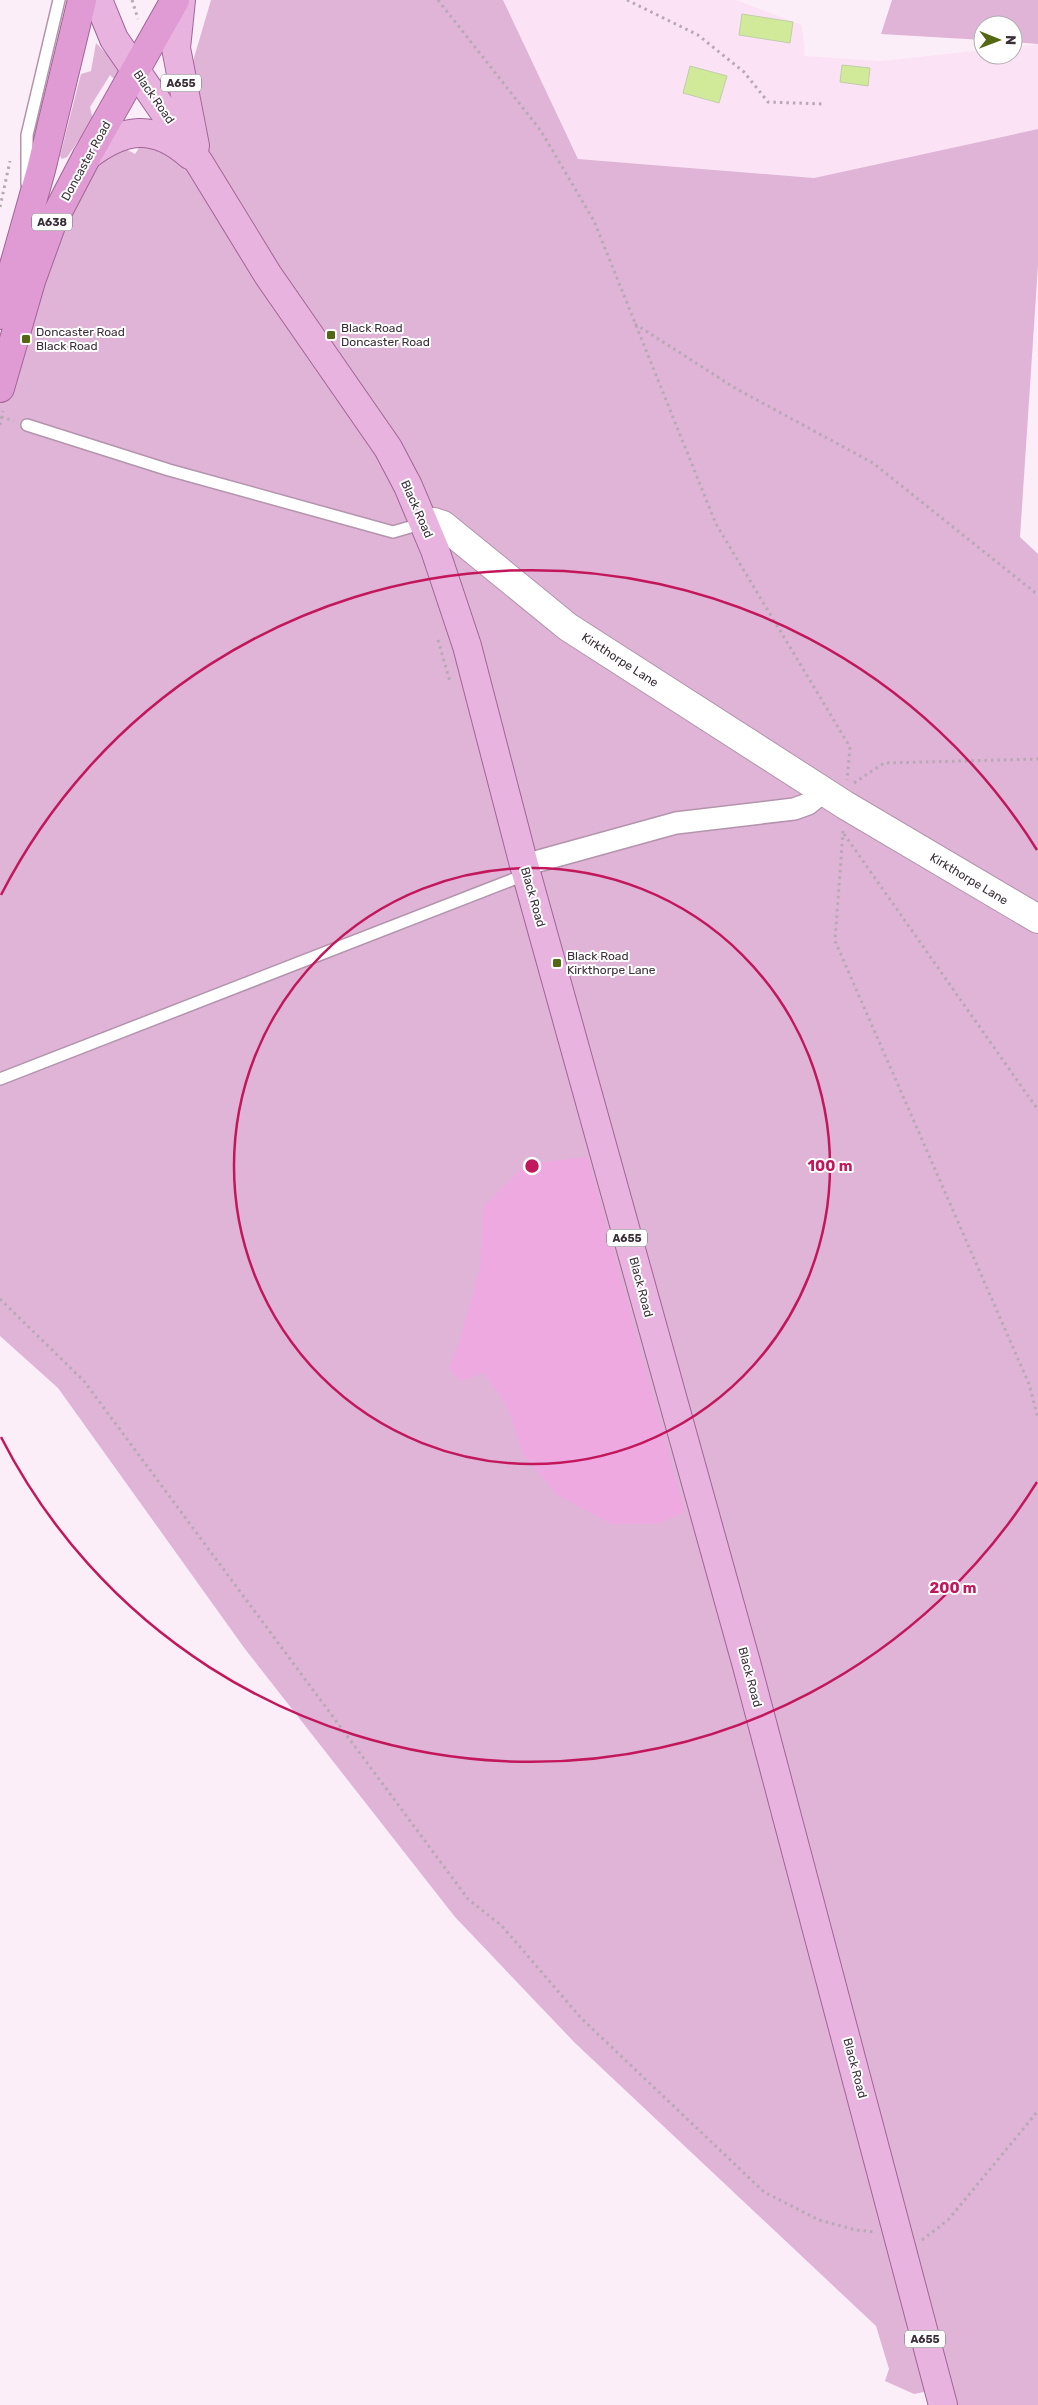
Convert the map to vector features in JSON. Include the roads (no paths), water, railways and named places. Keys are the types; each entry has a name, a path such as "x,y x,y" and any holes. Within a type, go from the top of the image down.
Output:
{"highway":[{"name":"A638","path":"0,315 27,213 41,170 82,0"},
{"name":"Doncaster Road","path":"0,387 31,281 52,223 87,156 175,0"}],"main road":[{"name":"Black Road","path":"98,0 114,39 200,164 268,275 388,448 408,486 424,523 467,646 526,870 747,1666 902,2244 943,2405"},
{"name":"Black Road","path":"181,0 176,48 179,72 200,164"},
{"name":"Black Road","path":"87,156 103,143 123,134 152,134 178,144 200,164"}],"street":[{"name":"Kirkthorpe Lane","path":"424,523 443,525 568,627 835,798 1038,919"},
{"path":"526,870 676,823 794,810 808,804 835,798"}],"lane":[{"path":"27,213 27,135 59,0"},
{"path":"27,425 168,470 394,532 424,523"},
{"path":"0,1079 526,870"}],"place":[{"name":"Black Road Doncaster Road","path":"331,335"},
{"name":"Doncaster Road Black Road","path":"26,339"},
{"name":"Black Road Kirkthorpe Lane","path":"557,963"}]}
